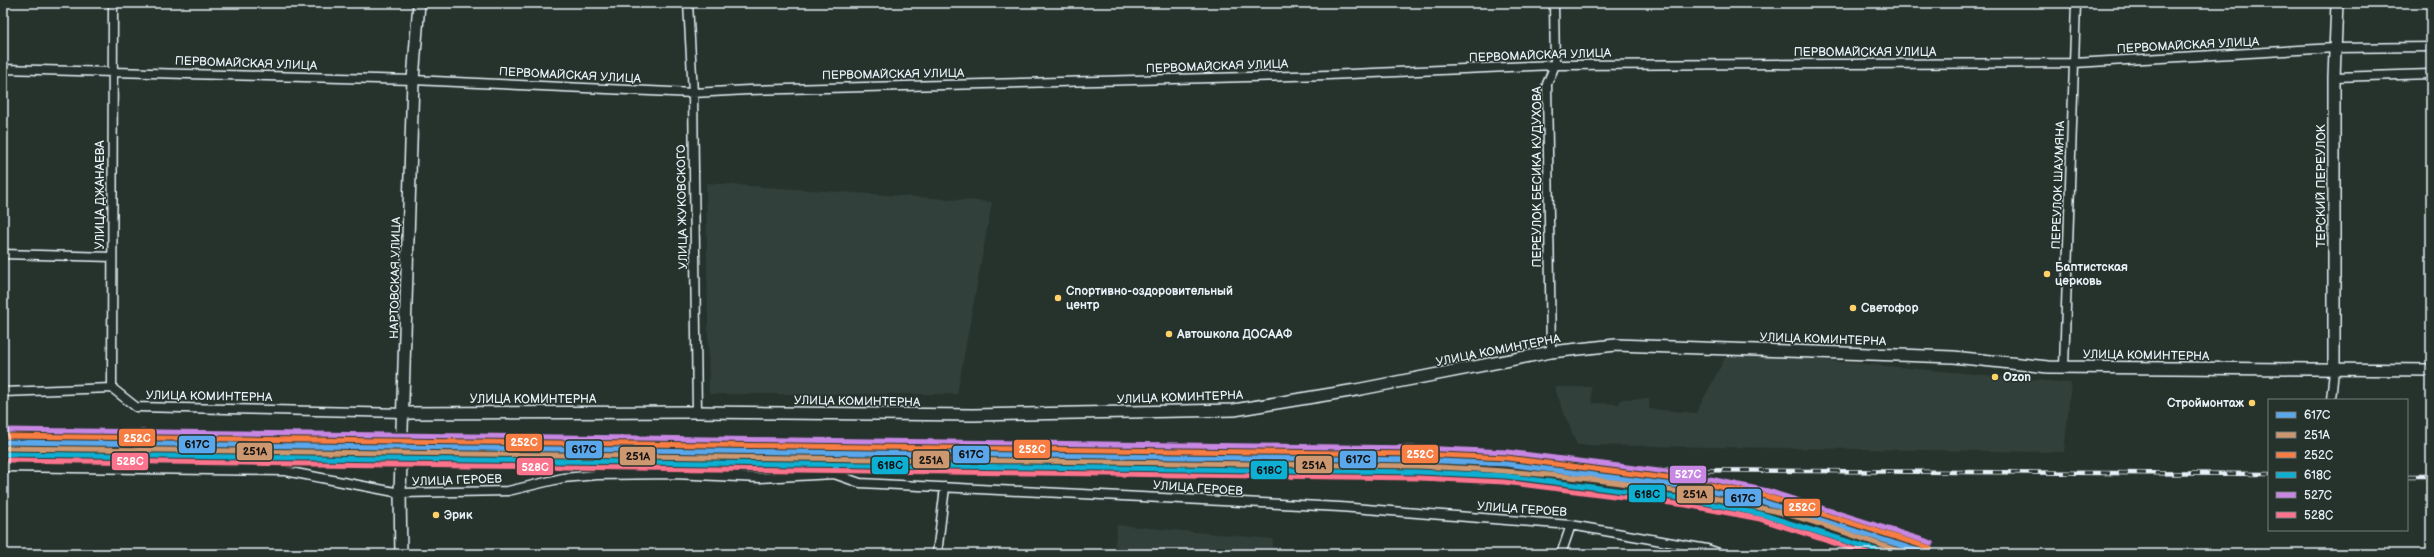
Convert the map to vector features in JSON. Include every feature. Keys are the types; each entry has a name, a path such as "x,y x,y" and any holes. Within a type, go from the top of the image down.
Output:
{"street":[{"name":"УЛИЦА ДЖАНАЕВА","path":"112,388 113,3"},
{"name":"НАРТОВСКАЯ УЛИЦА","path":"401,554 400,493 404,413 413,80 419,3"},
{"name":"УЛИЦА ЖУКОВСКОГО","path":"688,3 693,93 697,412"},
{"name":"ПЕРЕУЛОК БЕСИКА КУДУХОВА","path":"1551,352 1547,84 1555,65 1554,3"},
{"name":"ПЕРЕУЛОК ШАУМЯНА","path":"2064,367 2076,3"},
{"name":"ТЕРСКИЙ ПЕРЕУЛОК","path":"2334,370 2334,48 2337,3"},
{"name":"ПЕРВОМАЙСКАЯ УЛИЦА","path":"3,69 413,80 693,93 748,90 1328,75 1555,65 2074,63 2334,48 2431,47"},
{"path":"2334,77 2431,74"},
{"path":"3,254 112,257"},
{"name":"УЛИЦА КОМИНТЕРНА","path":"112,388 136,407 404,413 697,412 973,415 1234,410 1356,390 1551,352 1616,344 1953,357 2064,367 2431,370"},
{"path":"2331,399 2334,370"},
{"path":"3,392 112,388"},
{"name":"УЛИЦА ГЕРОЕВ","path":"3,467 285,471 400,493 508,491 563,478 674,474 760,478 834,474 860,483 1340,507 1571,525 1707,549 1722,554"},
{"path":"937,554 945,487"},
{"path":"1562,554 1571,525"}],"shaded area":[{"path":"706,183 992,202 957,394 709,394"},
{"path":"1731,352 2071,383 2064,452 1577,445 1554,387 1591,387 1592,403 1619,404 1621,399 1649,399 1649,409 1696,413 1725,358"},
{"path":"1117,525 1273,539 1272,554 1114,554"}],"railway":[{"path":"3,431 49,436 1353,454 1420,452 1585,467"},
{"path":"1579,466 1672,470 2268,474"},
{"path":"2408,476 2431,476"}],"transit line":[{"name":"527С","path":"3,430 1419,448 1507,452 1691,475 1768,491 1932,543"},
{"name":"252С","path":"3,436 1419,454 1507,458 1690,481 1766,496 1930,548"},
{"name":"617C","path":"3,442 1419,460 1506,464 1689,487 1764,502 1928,554"},
{"name":"251А","path":"3,448 1419,466 1462,468 1591,479 1676,491 1719,499 1798,517 1908,554"},
{"name":"618С","path":"3,454 1419,472 1505,476 1687,499 1761,514 1888,554"},
{"name":"528С","path":"3,460 1418,478 1504,482 1686,505 1760,519 1868,554"}],"place":[{"name":"Баптистская церковь","path":"2047,274"},
{"name":"Спортивно-оздоровительный центр","path":"1058,298"},
{"name":"Светофор","path":"1853,308"},
{"name":"Автошкола ДОСААФ","path":"1169,334"},
{"name":"Ozon","path":"1995,377"},
{"name":"Строймонтаж","path":"2252,403"},
{"name":"Эрик","path":"436,515"}]}
